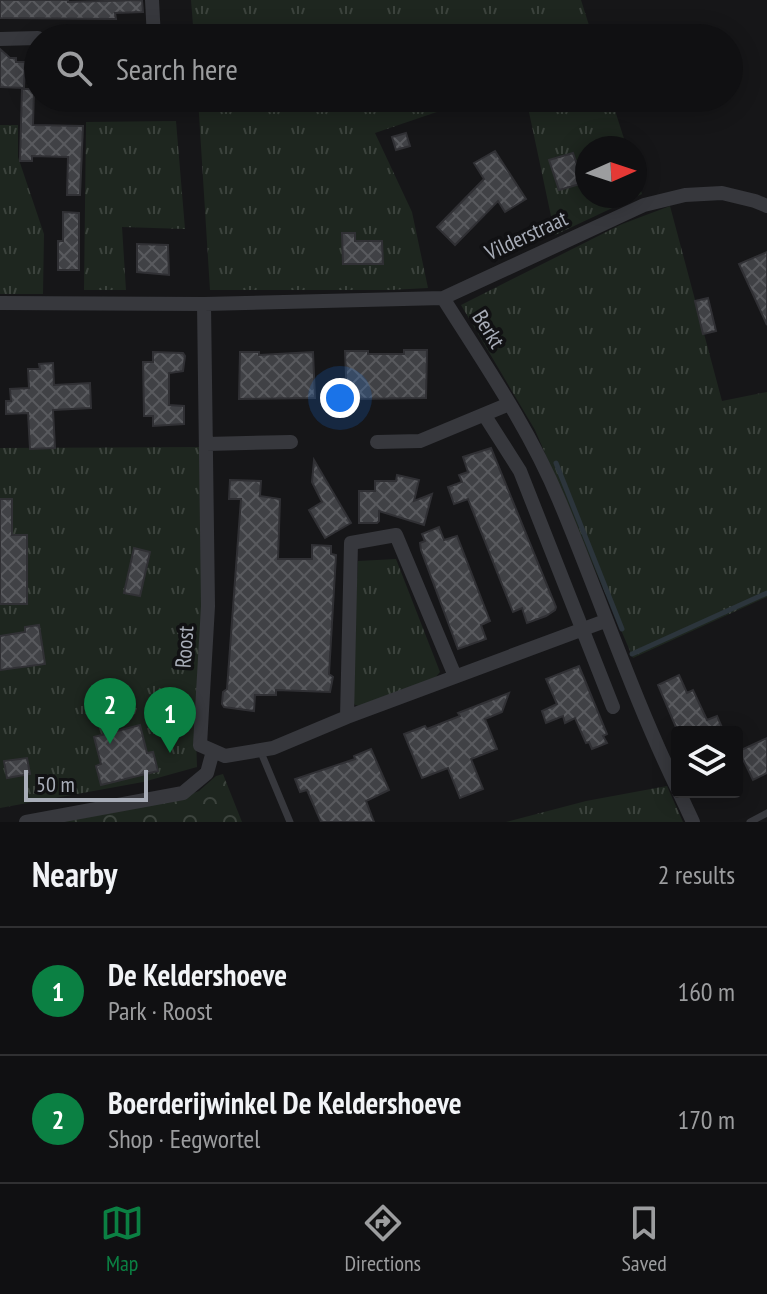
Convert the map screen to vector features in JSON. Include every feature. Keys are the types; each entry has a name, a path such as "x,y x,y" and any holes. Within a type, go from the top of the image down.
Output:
{"street":[{"path":"152,0 153,24"},
{"path":"0,39 24,38"},
{"name":"Vilderstraat","path":"443,298 644,205 685,195 722,193 767,206"},
{"name":"Berkt","path":"0,303 204,304 443,298 509,404 558,497 605,621 671,774"},
{"name":"Roost","path":"204,304 208,606 200,745 213,751"},
{"path":"377,442 420,441 509,404"},
{"path":"485,416 520,471 613,707"},
{"path":"206,444 291,442"},
{"path":"347,717 351,543 396,535 455,676"},
{"path":"26,822 183,793 207,773 213,751 225,756 273,748 347,717 605,621"},
{"name":"Berkt","path":"682,798 693,822"}],"lane":[{"path":"260,750 290,822"},
{"path":"750,822 767,813"}],"green space":[{"path":"191,0 581,0 589,24 193,24"},
{"path":"199,112 437,112 375,133 412,212 428,288 210,290"},
{"path":"529,112 615,112 623,136 575,136 575,208 612,208 555,235"},
{"path":"176,121 185,229 122,227 126,290 84,290 86,122"},
{"path":"0,125 18,125 18,157 44,234 43,294 0,294"},
{"path":"670,206 722,401 767,392 767,597 633,658 535,430 461,305 622,224"},
{"path":"200,447 205,610 196,734 197,767 143,782 0,808 0,448"},
{"path":"396,559 440,672 434,679 363,707 355,705 351,698 358,561"},
{"path":"223,774 242,822 29,822 174,800 199,791 216,776"},
{"path":"667,786 683,822 506,822 586,801"}],"building":[{"path":"0,0 142,0 143,12 115,13 116,19 0,18"},
{"path":"0,49 10,58 16,58 16,62 24,62 24,88 0,87"},
{"path":"24,89 24,112 33,112 33,125 83,126 80,195 67,195 68,157 32,156 32,161 20,161"},
{"path":"406,133 410,146 396,150 392,137"},
{"path":"495,151 526,199 505,212 498,201 455,245 437,227 484,179 474,163"},
{"path":"573,153 575,185 559,190 549,160"},
{"path":"63,212 79,213 79,270 58,270 58,241 63,241"},
{"path":"342,233 355,233 355,241 382,241 383,264 343,264"},
{"path":"137,244 168,245 169,275 137,272"},
{"path":"767,252 767,325 739,264"},
{"path":"708,298 716,331 703,334 695,301"},
{"path":"404,350 427,350 426,398 347,399 345,351 404,354"},
{"path":"153,352 183,353 185,356 183,371 169,373 169,405 184,406 184,424 153,426 153,416 144,416 143,362 153,362"},
{"path":"240,352 259,352 259,355 313,352 315,398 239,399"},
{"path":"53,363 54,385 90,383 91,408 53,410 55,448 30,449 28,413 6,414 6,401 11,401 10,389 29,388 28,369 40,369 39,364"},
{"path":"491,448 556,607 546,616 527,623 522,608 513,612 468,499 454,504 448,487 462,482 459,475 468,472 463,457"},
{"path":"314,460 351,523 325,538 309,510 322,502 312,482"},
{"path":"397,475 419,480 414,501 432,494 424,525 379,511 377,523 359,523 359,491 375,491 375,481 396,481"},
{"path":"230,480 261,481 260,496 280,499 278,559 312,559 312,545 331,546 331,554 336,555 330,692 276,690 276,695 255,695 254,711 224,707 222,704 223,692 227,689 241,499 229,499"},
{"path":"0,499 12,499 12,535 27,535 27,604 0,604"},
{"path":"439,527 444,540 457,536 490,621 481,625 486,639 458,649 421,550 420,543 425,541 422,534"},
{"path":"134,548 150,552 140,596 124,593"},
{"path":"39,625 45,664 0,670 0,636 25,632 25,627"},
{"path":"579,666 607,734 603,736 607,743 592,749 575,718 565,723 563,716 546,723 542,711 557,704 546,679"},
{"path":"679,675 687,693 693,690 707,720 717,716 721,726 675,726 658,685"},
{"path":"509,693 502,712 485,719 497,749 471,759 483,789 460,798 448,768 422,778 404,734 425,726 427,729"},
{"path":"140,725 147,753 153,752 158,771 101,785 96,766 101,764 94,737"},
{"path":"767,738 767,773 753,780 743,759 743,749"},
{"path":"371,749 389,790 366,801 374,822 321,822 307,790 300,792 295,779 355,759 354,756"},
{"path":"27,758 30,774 7,778 4,761"}],"waterway":[{"path":"556,463 622,629"},
{"path":"632,654 767,593"}],"place":[{"name":"Boerderijwinkel De Keldershoeve","path":"110,744"},
{"name":"De Keldershoeve","path":"170,753"}]}
